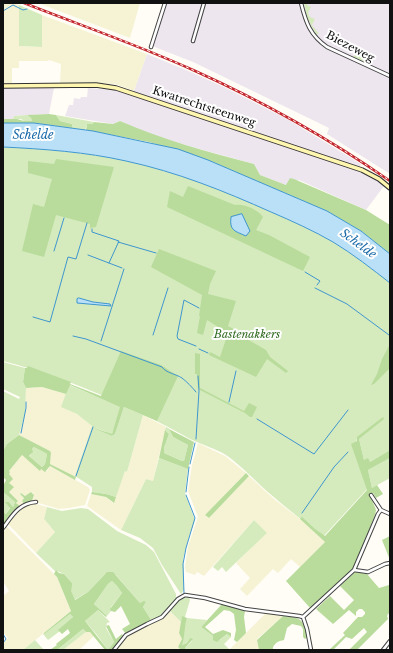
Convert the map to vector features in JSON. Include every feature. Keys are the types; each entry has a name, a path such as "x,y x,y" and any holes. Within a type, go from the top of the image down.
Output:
{"street":[{"path":"151,47 165,3"},
{"path":"193,41 204,3"},
{"name":"Biezeweg","path":"301,3 308,26 327,47 390,76"},
{"name":"Kwatrechtsteenweg","path":"3,86 96,85 116,88 362,170 379,179 390,188"},
{"path":"371,495 382,511 390,514"},
{"path":"3,528 20,508 31,502 36,502"},
{"path":"303,617 354,570 382,511"},
{"path":"354,570 368,572 390,563"},
{"path":"114,650 126,635 162,618 178,599 185,595 205,598 240,608 303,617"},
{"path":"303,617 311,650"},
{"path":"383,650 390,641"}],"shaded area":[{"path":"3,3 13,3 19,5 19,46 42,47 42,15 147,54 134,91 115,84 60,83 61,64 49,60 19,61 19,68 12,68 12,84 3,84"},
{"path":"38,3 140,3 130,38"},
{"path":"167,3 390,3 390,174 327,134 329,128 193,62 152,46"},
{"path":"147,54 224,87 287,119 361,164 357,171 372,177 384,186 366,210 299,180 286,185 260,175 254,164 144,132 120,121 113,124 65,116 69,105 73,105 74,98 80,99 81,97 87,97 88,88 114,90 132,96"},
{"path":"3,88 54,88 49,114 14,116 13,119 3,119"},
{"path":"42,387 66,394 62,407 77,414 92,426 75,477 50,464 50,451 19,435 25,414 26,388"},
{"path":"143,415 166,427 153,481 146,479 121,530 87,506 91,494 106,497 113,503 125,471 127,472"},
{"path":"198,443 225,456 246,473 205,515 209,518 249,476 325,542 300,567 291,559 278,573 273,569 247,596 240,589 250,578 236,563 266,533 254,520 204,576 197,572 195,575 186,572 185,567 188,546 198,517 188,491 192,465"},
{"path":"22,455 41,469 47,471 50,466 88,487 90,490 85,505 59,509 32,501 34,495 32,492 25,496 21,493 20,494 24,498 22,501 24,504 20,506 16,503 18,501 9,492 9,471"},
{"path":"32,503 47,507 44,519 55,532 36,553 8,524 20,509"},
{"path":"7,527 57,577 71,611 23,650 3,650 3,643 8,638 3,632 3,596 9,591 3,581 3,532"},
{"path":"170,611 181,622 179,633 182,639 178,647 181,650 116,650 126,637 147,625 164,618"},
{"path":"266,613 283,616 257,639 259,650 229,650"},
{"path":"86,632 90,632 94,636 79,650 63,650"}],"green space":[{"path":"304,3 308,3 307,5 311,7 308,13 310,17 315,19 312,25 319,34 316,34 307,18"},
{"path":"19,5 42,15 42,47 19,46"},
{"path":"358,51 375,55 370,64 353,57 354,55 356,56"},
{"path":"27,115 32,121 13,119 14,116"},
{"path":"27,115 56,115 60,121 72,124 72,128 34,123 3,123 3,119 32,121"},
{"path":"56,115 94,122 92,124 87,124 85,130 72,128 72,124 60,121"},
{"path":"120,121 169,140 254,164 260,175 286,185 290,178 294,179 366,210 390,225 390,254 361,231 327,211 208,160 149,142 86,130 87,124 92,124 94,122 113,124"},
{"name":"Bastenakkers","path":"3,147 65,151 96,155 145,165 200,183 253,204 318,234 348,252 390,283 390,450 370,462 364,460 359,439 384,418 357,438 356,443 368,488 322,538 310,526 269,493 238,464 226,455 190,439 122,404 76,384 3,361"},
{"path":"56,159 114,167 96,227 90,228 90,224 56,215 44,257 22,251 33,204 44,207 52,179 28,173 28,161 54,164"},
{"path":"188,186 235,205 246,206 261,214 263,217 256,230 269,235 310,257 303,271 167,207 170,191 183,197"},
{"path":"159,249 216,271 210,284 208,294 236,301 228,326 241,333 240,335 266,350 270,357 288,371 286,373 267,359 256,377 209,355 210,352 220,357 228,333 207,320 203,335 197,333 202,295 151,267"},
{"path":"390,344 390,368 374,384 371,385 377,374 382,359"},
{"path":"121,351 161,365 178,376 157,421 124,407 115,434 112,436 94,428 112,434 120,407 70,385 66,394 42,387 26,388 23,382 25,368 28,366 71,382 70,384 101,396"},
{"path":"195,353 200,354 200,388 244,411 249,403 257,407 252,417 198,389 197,374 195,374"},
{"path":"3,362 25,368 23,382 26,388 25,414 19,435 7,444 3,451 3,391 19,399 20,397 3,389"},
{"path":"69,385 121,407 112,434 95,427 112,436 115,434 124,407 143,415 127,472 125,471 116,497 92,492 92,487 75,476 92,426 77,414 61,407"},
{"path":"383,417 384,419 359,439 364,460 368,458 370,462 390,450 390,458 368,470 372,488 377,485 383,494 376,498 373,493 370,495 376,510 375,515 354,569 311,609 286,581 325,542 300,519 302,517 325,536 367,490 351,444 357,441 357,437"},
{"path":"166,427 170,429 173,437 188,445 184,461 164,453 164,448 169,434 165,430"},
{"path":"169,429 194,442 188,469 159,458 165,430 169,434 164,448 164,453 184,461 188,445 173,437"},
{"path":"19,435 50,451 50,464 76,477 75,480 50,466 45,472 41,469 40,471 22,455 9,471 9,474 13,479 9,483 14,487 9,492 18,501 16,503 20,506 3,525 3,511 6,514 10,508 5,502 9,502 13,507 15,502 3,492 3,486 6,480 3,477 3,451 7,444","holes":["34,447 47,454 45,464 42,467 29,456 33,452 32,449"]},
{"path":"34,447 47,454 45,464 42,467 29,456 31,455"},
{"path":"159,458 188,469 185,494 195,520 183,559 184,590 181,594 153,548 140,538 121,530 146,479 153,481"},
{"path":"390,458 390,478 372,488 368,470"},
{"path":"246,473 249,476 209,518 205,515"},
{"path":"3,492 15,502 13,507 9,502 7,504 10,507 6,514 3,511"},
{"path":"31,492 34,495 32,501 24,504 22,501 24,498 20,494 21,493 25,496"},
{"path":"92,492 116,497 114,503 106,497 91,494"},
{"path":"47,507 62,511 81,508 88,509 117,531 146,545 154,552 176,594 176,598 168,609 163,614 151,620 143,607 146,602 140,603 116,575 105,574 88,592 74,600 70,591 72,583 64,574 55,571 36,553 55,532 44,519"},
{"path":"254,520 267,533 226,572 222,567 218,571 213,567"},
{"path":"390,536 390,560 382,540"},
{"path":"56,570 59,573 64,574 72,583 71,591 75,600 88,592 107,572 113,572 140,603 144,601 146,602 143,607 151,620 126,634 122,629 130,624 121,606 115,612 111,611 110,609 122,593 112,581 108,584 94,604 107,616 106,617 98,610 85,621 108,650 105,650 90,632 86,632 83,629 57,650 50,650 70,633 68,629 62,634 58,630 73,617 70,614 44,634 71,611 57,577 54,574"},
{"path":"355,572 367,574 379,588 390,584 390,613 387,616 388,619 357,650 349,650 367,632 364,628 352,639 346,637 333,650 329,650 345,635 343,633 358,617 362,617 365,612 362,609 359,609 356,612 356,616 349,610 333,624 316,609 330,596 344,610 354,600 340,586"},
{"path":"112,581 122,593 111,607 111,611 107,616 94,604 108,584"},
{"path":"185,596 189,596 190,600 185,617 182,617 181,622 170,611 177,601"},
{"path":"222,604 245,611 244,617 246,633 237,642 234,640 236,630 234,614 230,611 224,610 205,627 213,634 223,630 231,633 231,637 227,634 217,642 213,640 213,636 201,627"},
{"path":"98,610 110,622 107,623 106,628 114,642 108,650 85,621"},
{"path":"70,614 73,617 59,630 60,631 48,640 43,634"},
{"path":"182,616 187,618 182,645 187,643 190,638 193,639 185,648 187,650 181,650 178,647 182,639 179,633"},
{"path":"283,616 294,617 301,620 308,637 305,639 303,637 303,629 301,626 292,624 287,628 284,640 275,644 273,650 259,650 257,640"},
{"path":"187,618 207,620 201,627 213,636 213,640 220,640 227,634 231,637 224,644 229,649 187,650 185,648 192,641 190,638 187,643 182,645 183,630"},
{"path":"109,625 116,639 122,634 123,636 113,650 108,650 114,642 106,626"},
{"path":"83,629 86,632 63,650 57,650"},
{"path":"35,640 44,650 23,650"}],"water":[{"name":"Schelde","path":"3,123 34,123 93,131 178,149 208,160 327,211 361,231 390,254 390,283 348,252 318,234 253,204 200,183 145,165 96,155 65,151 3,147"},
{"path":"242,214 250,231 246,236 234,230 231,225 231,217"},
{"path":"79,298 93,302 110,304 111,306 77,303 77,299"}],"waterway":[{"path":"3,11 13,5 23,10 27,9"},
{"path":"54,251 64,218"},
{"path":"33,317 50,322 68,257 76,259 87,223"},
{"path":"92,229 92,232 119,241 109,263"},
{"path":"118,242 156,253"},
{"path":"88,255 122,268"},
{"path":"101,341 124,269"},
{"path":"305,272 320,281 317,285"},
{"path":"153,335 168,288"},
{"path":"315,288 347,304 389,335"},
{"path":"196,346 178,339 177,336 184,300 199,308"},
{"path":"73,336 86,339 162,367 166,371 182,378 196,392"},
{"path":"199,349 208,353"},
{"path":"229,402 236,371"},
{"path":"196,439 199,391 198,376"},
{"path":"21,433 26,402"},
{"path":"257,419 314,454 348,410"},
{"path":"76,476 93,427"},
{"path":"190,464 195,443"},
{"path":"302,513 334,467 348,452"},
{"path":"186,492 189,467"},
{"path":"184,593 183,564 195,518 186,495"},
{"path":"3,634 6,639 3,643"}],"railway":[{"path":"24,3 151,52 244,94 319,135 390,181"}]}
